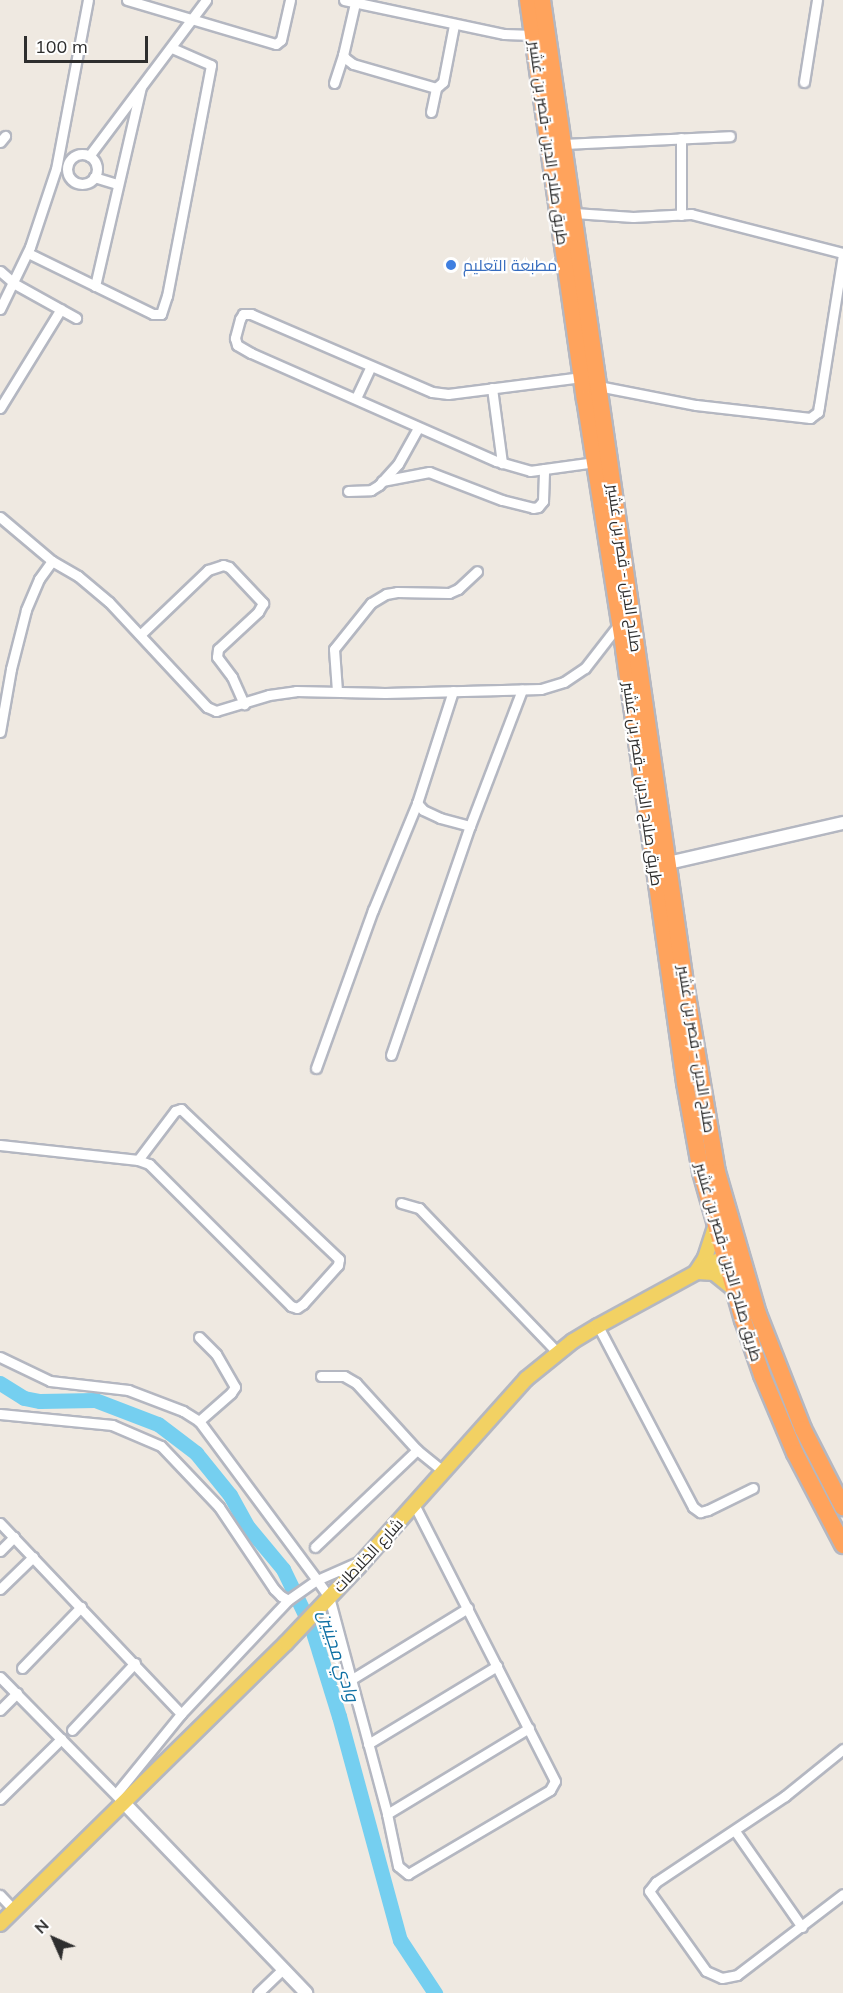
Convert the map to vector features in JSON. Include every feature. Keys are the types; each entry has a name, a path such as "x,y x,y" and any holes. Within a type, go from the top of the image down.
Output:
{"highway":[{"name":"طريق صلاح الدين -قصر بن غشير","path":"528,0 685,1083 709,1172 716,1225 731,1253 734,1289 780,1420 843,1545"},
{"name":"صلاح الدين - قصر بن غشير","path":"542,0 669,863 709,1172 731,1253 758,1314 803,1429 843,1507"}],"main road":[{"path":"716,1225 705,1258 696,1272 714,1273 734,1289"},
{"name":"شارع الخلاطات","path":"0,1924 121,1799 286,1643 330,1598 526,1379 558,1353 598,1326 731,1253"}],"street":[{"path":"0,309 15,284 28,253 56,170 88,0"},
{"path":"127,0 190,21 276,44 281,40 290,0"},
{"path":"89,156 206,0"},
{"path":"344,0 454,25 504,34 533,35"},
{"path":"804,82 817,0"},
{"path":"334,83 355,3"},
{"path":"431,112 436,88 443,82 454,25"},
{"path":"28,253 153,314 161,314 211,65 172,48"},
{"path":"343,55 353,64 436,88"},
{"path":"95,286 141,87"},
{"path":"563,144 730,136"},
{"path":"681,138 681,215"},
{"path":"81,154 89,156 96,165 94,177 87,183 78,184 70,179 66,171 68,163 73,157 81,154"},
{"path":"56,170 66,171"},
{"path":"94,177 117,184"},
{"path":"574,213 633,217 691,214 843,254 818,412 810,418 696,405 598,386"},
{"path":"0,271 15,284 76,318"},
{"path":"0,408 61,309"},
{"path":"582,377 448,394 432,392 250,314 243,314 235,338 237,345 243,349 356,398 418,428 502,463 530,471 595,462"},
{"path":"356,398 371,366"},
{"path":"492,388 502,463"},
{"path":"348,491 371,490 382,481 398,464 418,428"},
{"path":"382,481 429,472 502,500 533,508 538,507 543,501 544,469"},
{"path":"0,518 52,561 90,586 141,634 207,707 222,710 270,695 296,691 541,689 574,677 585,668 620,623"},
{"path":"0,732 11,669 26,610 39,579 52,561"},
{"path":"141,634 208,570 223,565 229,567 263,603 258,612 218,649 217,657 232,677 244,704"},
{"path":"337,692 334,649 371,603 387,594 397,592 449,593 458,589 477,571"},
{"path":"391,1055 470,826 522,690"},
{"path":"316,1068 373,910 417,803 453,691"},
{"path":"417,803 423,810 440,818 470,826"},
{"path":"669,863 843,823"},
{"path":"0,1145 138,1160 152,1167 291,1306 297,1308 303,1304 338,1265 339,1259 181,1109 175,1111 138,1160"},
{"path":"401,1203 410,1203 419,1208 558,1353"},
{"path":"598,1326 693,1508 700,1512 708,1510 753,1488"},
{"path":"199,1337 216,1354 234,1387 231,1393 200,1422"},
{"path":"0,1357 50,1381 128,1390 162,1401 200,1422 330,1598 387,1814 398,1866 408,1874 550,1790 555,1781 414,1504"},
{"path":"321,1376 344,1376 356,1383 417,1450 443,1471"},
{"path":"0,1414 112,1425 161,1446 219,1508 274,1589 288,1600"},
{"path":"315,1547 417,1450"},
{"path":"0,1522 181,1714"},
{"path":"0,1551 14,1537"},
{"path":"0,1589 33,1557"},
{"path":"121,1799 181,1714 288,1600 316,1580 365,1559"},
{"path":"22,1668 81,1607"},
{"path":"352,1679 468,1608"},
{"path":"72,1730 135,1664"},
{"path":"368,1744 497,1666"},
{"path":"0,1677 121,1799 306,1993"},
{"path":"0,1710 17,1693"},
{"path":"387,1814 529,1728"},
{"path":"0,1799 61,1739"},
{"path":"843,1749 785,1796 652,1885 650,1893 706,1971 715,1977 737,1975 843,1894"},
{"path":"735,1831 802,1927"},
{"path":"0,1895 14,1910"},
{"path":"258,1993 283,1969"}],"waterway":[{"name":"وادي مجينين","path":"0,1383 24,1398 40,1401 95,1400 158,1424 196,1453 230,1495 248,1527 283,1569 312,1629 339,1716 400,1940 435,1993"}],"place":[{"name":"مطبعة التعليم","path":"451,265"}]}
